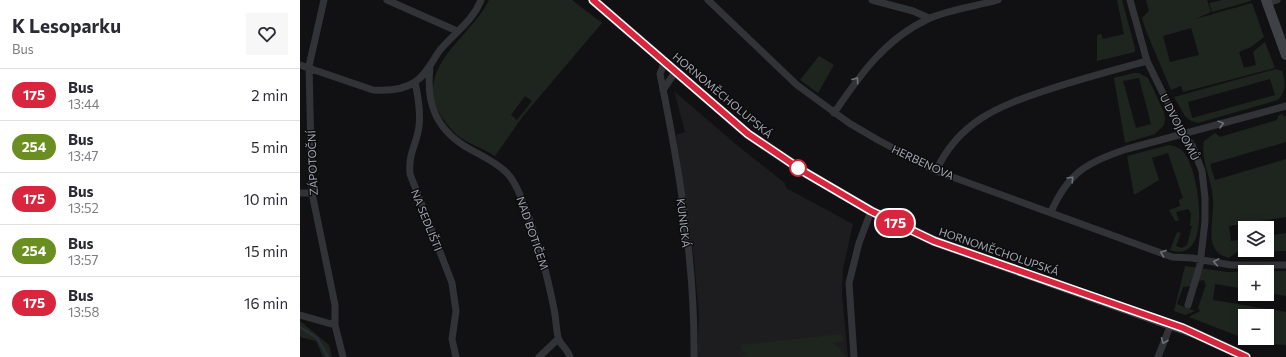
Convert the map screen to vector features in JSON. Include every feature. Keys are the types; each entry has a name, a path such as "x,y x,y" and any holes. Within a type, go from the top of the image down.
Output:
{"street":[{"name":"ZÁPOTOČNÍ","path":"324,0 309,66 312,193 335,305 335,325 343,357"},
{"path":"388,0 457,32"},
{"path":"300,65 309,66 353,84 373,90 394,90 415,82 430,67 439,52 471,18 481,0"},
{"name":"HORNOMĚCHOLUPSKÁ","path":"593,0 676,70 748,134 806,173 871,211 934,241 1171,324 1246,357"},
{"name":"HERBENOVA","path":"708,0 797,85 834,112 878,140 936,171 1172,257 1231,265 1286,265"},
{"path":"872,0 913,12 927,19"},
{"path":"834,112 859,76 882,50 896,37 927,19 998,0"},
{"name":"U DVOJDOMŮ","path":"1130,0 1147,61 1183,134 1192,145 1203,180 1206,221 1201,260 1188,305"},
{"path":"1270,1 1286,56"},
{"name":"KUNICKÁ","path":"665,61 660,74 680,188 692,280 694,357"},
{"path":"936,171 958,137 978,121 1005,104 1068,82 1147,61"},
{"name":"NAD BOTIČEM","path":"430,67 430,103 441,124 451,135 465,146 491,160 507,173 517,187 532,223 546,270 558,339"},
{"path":"663,90 676,70"},
{"name":"NA SEDLIŠTI","path":"415,82 420,116 418,131 410,157 410,174 412,183 452,283 456,311 452,339 456,357"},
{"path":"1051,212 1064,186 1075,174 1090,164 1127,149 1286,106"},
{"path":"300,194 312,193"},
{"path":"854,357 849,283 859,243 871,211"},
{"path":"300,315 335,325"},
{"path":"1158,357 1171,324"},
{"path":"539,357 558,339 570,357"}],"shaded area":[{"path":"489,0 572,0 602,23 523,116 495,156 466,141 454,132 438,111 433,94 434,79 440,65 481,13","holes":["525,96 532,101 517,120 511,115"]},
{"path":"1117,0 1122,0 1135,52 1097,61 1097,35 1101,34 1103,39 1124,34"},
{"path":"1146,0 1207,0 1211,12 1195,19 1252,3 1264,37 1251,47 1239,52 1244,68 1256,65 1253,52 1265,42 1275,68 1183,92 1181,86 1171,90 1142,18 1149,11","holes":["1189,21 1199,55 1170,62 1163,36 1191,28"]},
{"path":"1222,0 1251,1 1212,12 1209,3"},
{"path":"819,56 834,65 818,93 800,80"},
{"path":"1276,69 1282,71 1284,79 1283,94 1278,100 1198,123 1191,121 1185,116 1174,97","holes":["1270,79 1275,95 1192,118 1188,102"]},
{"path":"1139,73 1148,78 1164,112 1165,119 1164,125 1155,134 1125,143 1114,78","holes":["1139,78 1151,124 1136,128 1123,81"]},
{"path":"674,91 738,146 785,183 786,188 853,224 843,269 842,294 848,357 697,357 699,316 694,258 676,135 685,132"},
{"path":"1283,114 1283,116 1286,116 1286,142 1210,164 1215,180 1286,159 1286,217 1261,221 1238,221 1238,225 1229,226 1231,241 1238,240 1238,252 1229,258 1220,254 1216,250 1212,241 1213,199 1211,184 1205,162 1203,148 1204,141 1215,133 1220,137 1277,120 1279,115"},
{"path":"1169,145 1182,150 1185,154 1195,179 1198,197 1198,231 1193,244 1184,251 1170,250 1177,232 1181,233 1176,246 1182,248 1187,245 1192,226 1190,226 1191,213 1188,209 1176,212 1179,221 1175,221 1169,210 1180,206 1179,200 1183,198 1168,153 1152,158 1159,180 1134,195 1127,156"},
{"path":"1286,233 1286,251 1274,251 1274,235"},
{"path":"1185,266 1227,272 1238,272 1238,288 1215,284 1213,300 1268,309 1238,309 1238,336 1189,317 1200,311 1198,308 1206,284 1204,280 1199,281 1198,285 1183,287 1177,304 1195,311 1185,315 1174,311"},
{"path":"1274,271 1286,271 1286,296 1274,294"},
{"path":"1274,310 1286,312 1286,345 1274,344"},
{"path":"300,321 329,345 332,357 323,357 316,341 300,337"},
{"path":"842,334 843,341 832,343 840,348 846,357 741,357 746,352 742,352 741,345"}],"waterway":[{"path":"300,327 317,338 328,357"}],"bus line":[{"name":"175","path":"593,0 621,22 748,134 806,173 871,211 934,241 1183,328 1246,357"}]}
